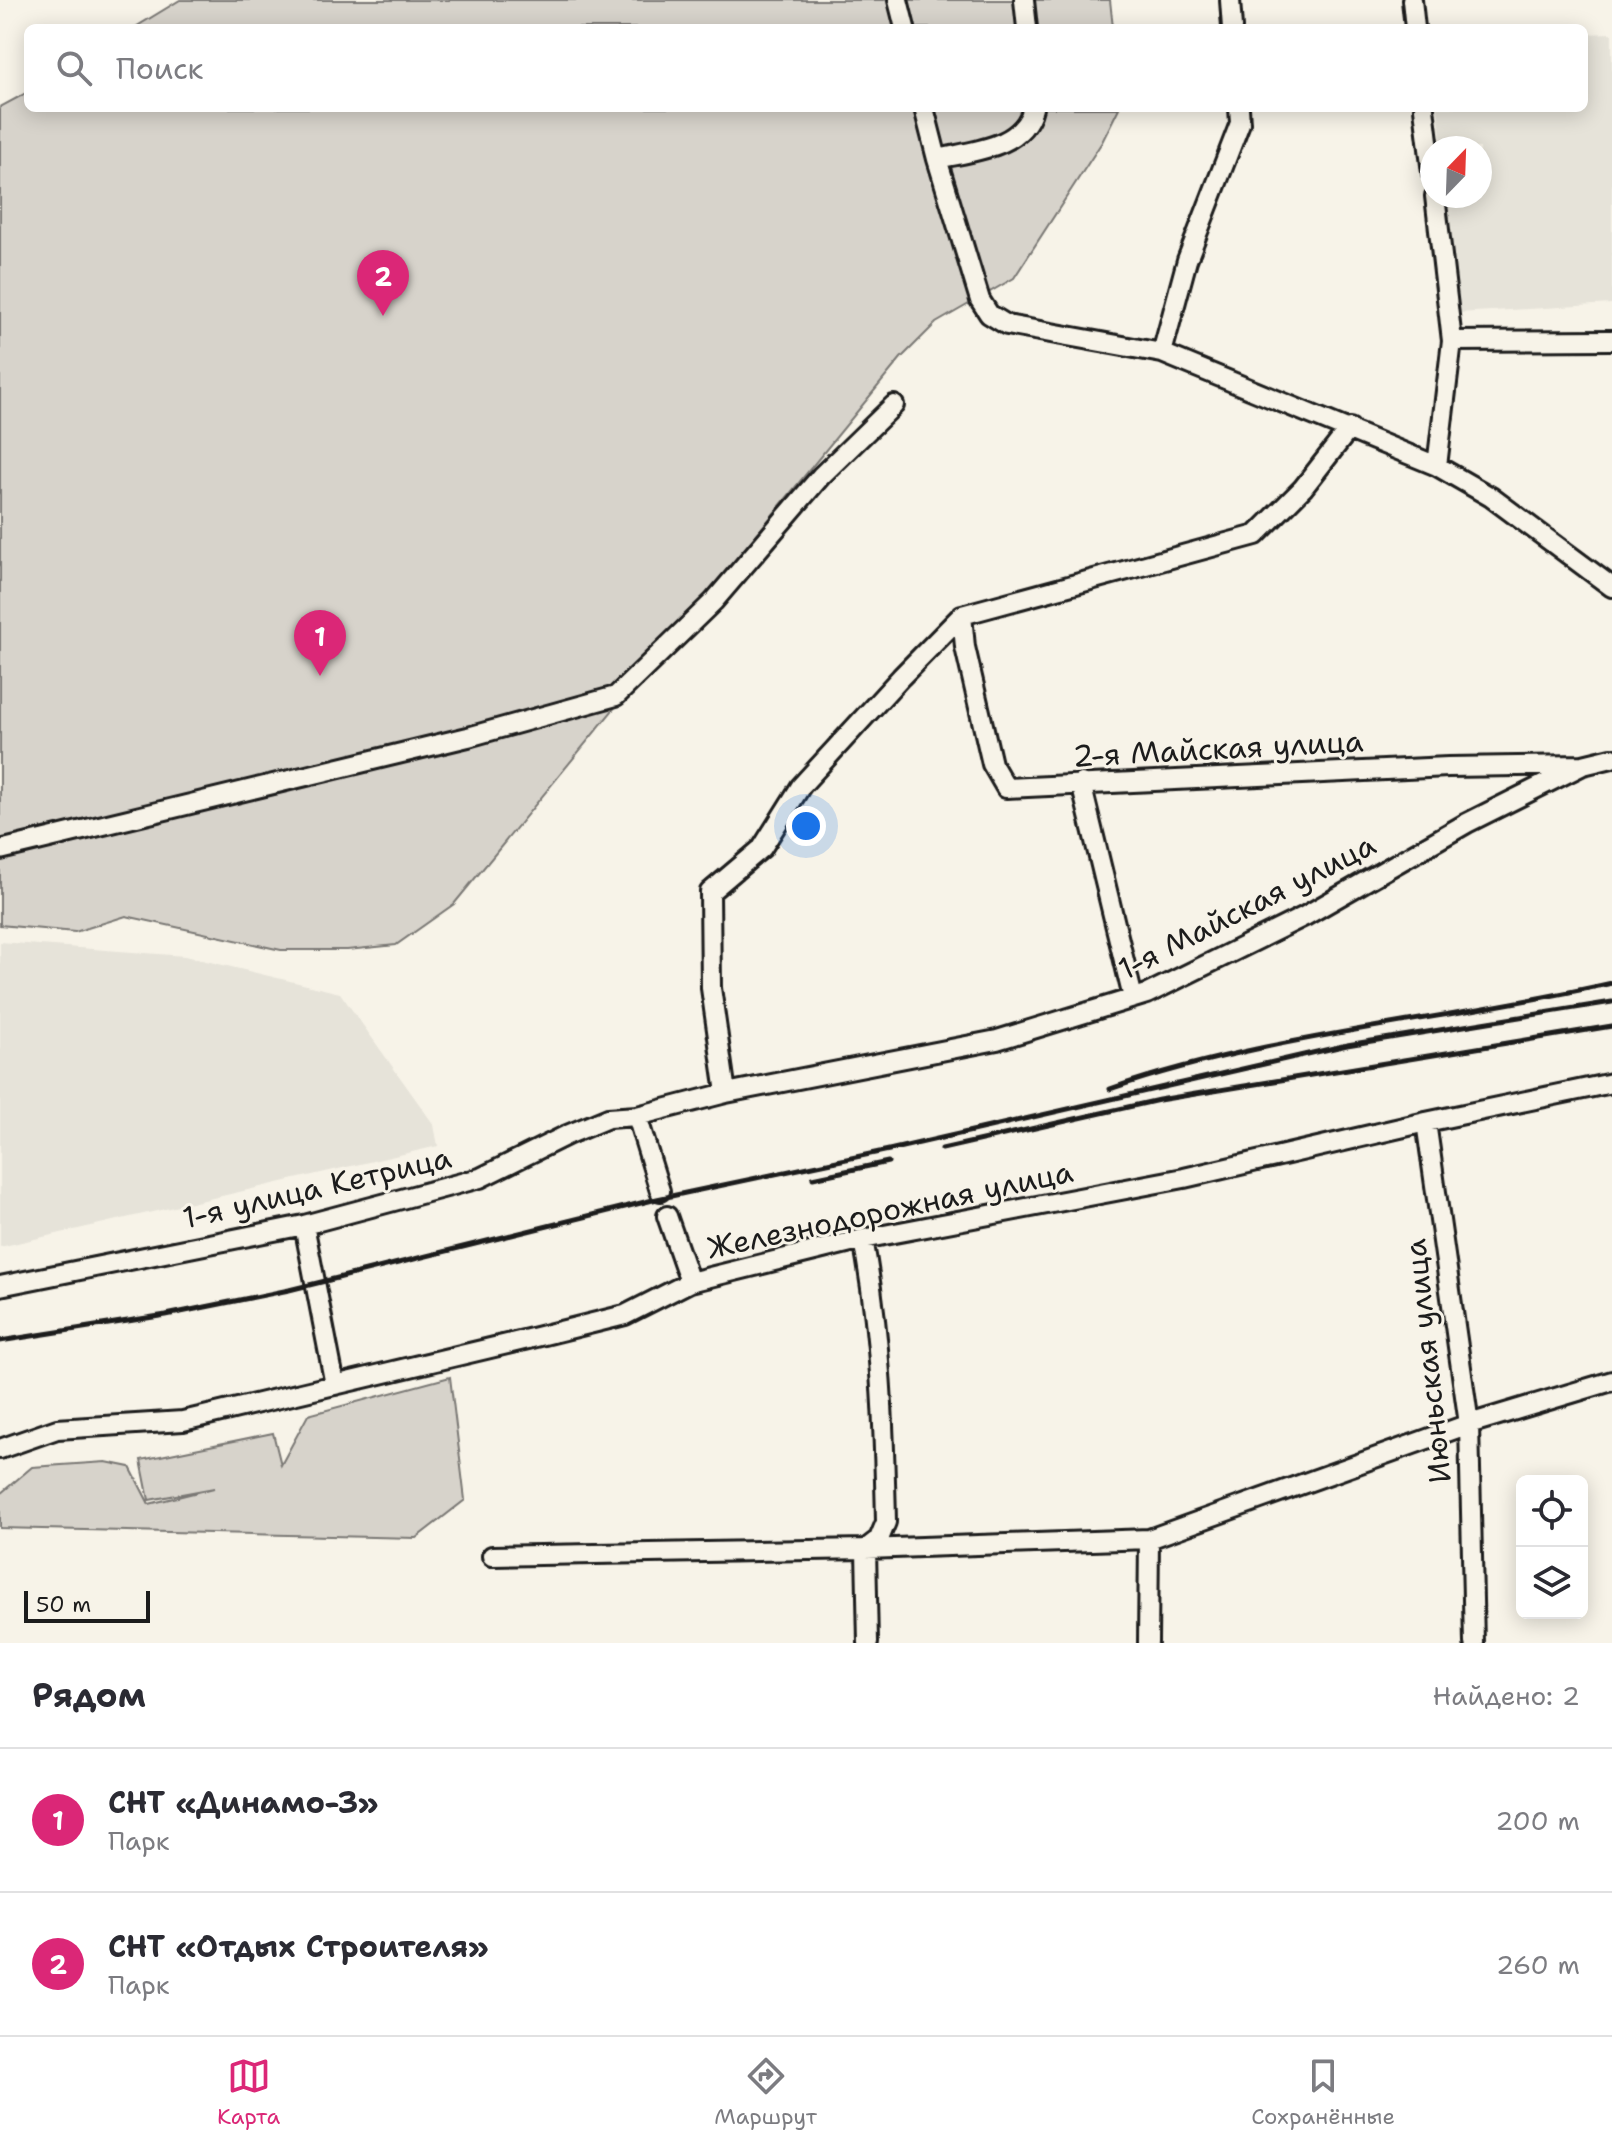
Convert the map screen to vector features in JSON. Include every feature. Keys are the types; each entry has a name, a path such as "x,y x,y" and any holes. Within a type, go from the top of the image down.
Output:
{"street":[{"path":"898,0 904,24"},
{"path":"1024,0 1027,24"},
{"path":"1230,0 1232,24"},
{"path":"1412,0 1415,24"},
{"path":"925,112 980,300 989,314 1007,325 1162,353 1437,466 1491,497 1612,587"},
{"path":"937,159 1010,141 1025,126 1031,112"},
{"path":"1162,353 1187,260 1240,123 1239,112"},
{"path":"1424,112 1427,136"},
{"path":"1436,208 1452,341 1437,466"},
{"path":"1452,341 1612,340"},
{"path":"0,850 468,737 616,696 714,601 821,476 894,405"},
{"path":"726,1093 711,988 710,892 762,848 801,786 901,677 962,615 1256,535 1303,488 1350,428"},
{"name":"2-я Майская улица","path":"962,615 965,647 992,764 1006,788 1448,767 1583,765 1612,758"},
{"name":"1-я Майская улица","path":"637,1116 726,1093 997,1040 1147,994 1305,916 1467,823 1583,765"},
{"path":"1081,783 1133,998"},
{"name":"Железнодорожная улица","path":"0,1449 57,1429 183,1421 625,1315 690,1282 863,1239 1184,1178 1612,1083"},
{"path":"637,1116 660,1191"},
{"name":"1-я улица Кетрица","path":"0,1286 304,1225 480,1178 608,1118 637,1116"},
{"name":"Июньская улица","path":"1426,1122 1469,1424 1474,1643"},
{"path":"667,1216 690,1282"},
{"path":"304,1225 335,1385"},
{"path":"863,1239 874,1295 884,1401 886,1522 879,1539 866,1549"},
{"path":"492,1556 866,1549 1149,1539 1469,1424 1612,1381"},
{"path":"1148,1643 1149,1539"},
{"path":"866,1549 868,1643"}],"shaded area":[{"path":"180,0 1110,0 1113,24 141,24"},
{"path":"1612,33 1612,304 1457,313 1447,208 1492,208 1492,136 1441,136 1438,112 1588,112 1588,34"},
{"path":"24,94 24,112 1117,112 1102,142 1014,278 936,323 901,358 454,904 396,945 347,950 281,950 126,916 75,932 0,925 0,107"},
{"path":"0,942 185,956 340,993 434,1125 438,1146 0,1247"},
{"path":"450,1377 465,1500 416,1538 0,1528 0,1494 32,1467 106,1462 130,1467 149,1504 214,1488 149,1500 141,1460 273,1433 281,1465 308,1415"}],"railway":[{"path":"1110,1089 1233,1054 1612,983"},
{"path":"0,1341 166,1315 289,1290 657,1199 889,1150 1347,1045 1612,1002"},
{"path":"942,1149 1159,1100 1612,1026"},
{"path":"813,1178 888,1162"}],"place":[{"name":"СНТ «Отдых Строителя»","path":"383,316"},
{"name":"СНТ «Динамо-3»","path":"320,676"}]}
